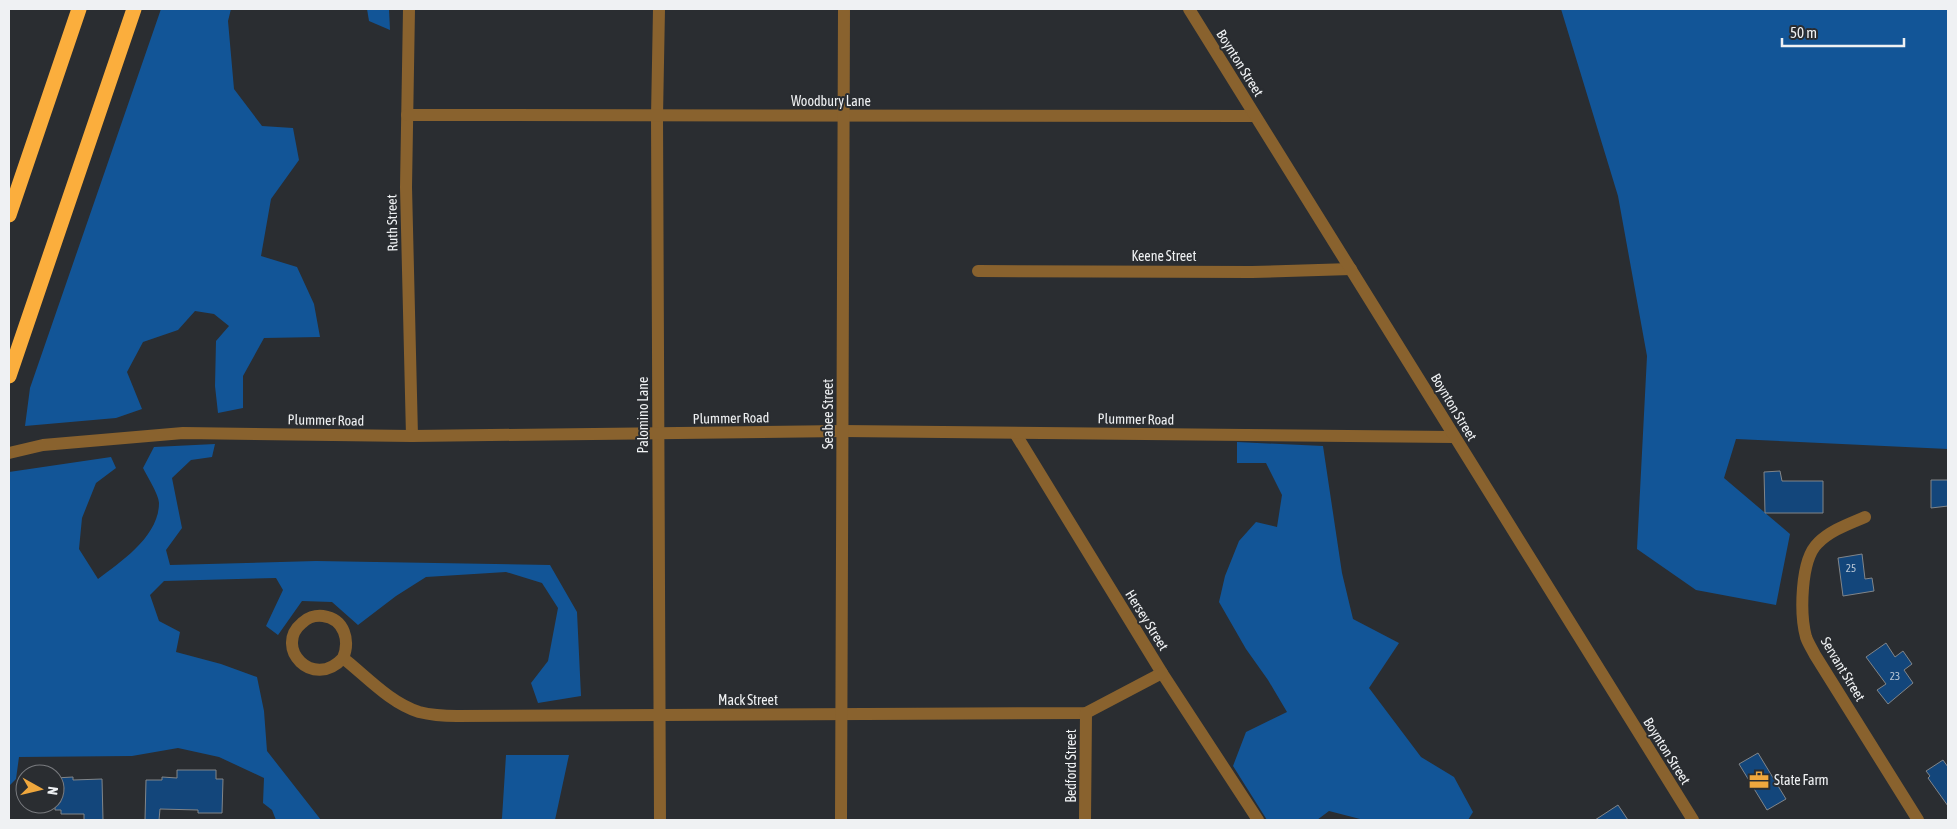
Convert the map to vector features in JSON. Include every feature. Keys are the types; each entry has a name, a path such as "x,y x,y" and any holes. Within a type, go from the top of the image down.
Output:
{"highway":[{"path":"9,215 79,9"},
{"path":"9,376 134,9"}],"street":[{"name":"Ruth Street","path":"409,9 406,187 412,436"},
{"name":"Palomino Lane","path":"659,9 657,116 660,820"},
{"name":"Seabee Street","path":"841,820 844,9"},
{"name":"Boynton Street","path":"1189,9 1693,820"},
{"name":"Woodbury Lane","path":"407,116 1255,116"},
{"name":"Keene Street","path":"978,271 1252,272 1351,269"},
{"name":"Plummer Road","path":"9,453 43,445 183,433 412,436 843,431 1454,437"},
{"name":"Hersey Street","path":"1015,433 1162,673 1258,820"},
{"name":"Servant Street","path":"1865,517 1830,532 1816,544 1808,562 1804,580 1803,619 1807,638 1815,655 1918,820"},
{"path":"324,616 332,619 344,631 347,640 343,658 337,665 328,669 319,671 310,669 296,657 293,648 295,631 307,619 324,616"},
{"name":"Mack Street","path":"343,658 401,704 418,711 436,715 1086,713 1162,673"},
{"name":"Bedford Street","path":"1085,820 1086,713"}],"shaded area":[{"path":"161,9 231,9 228,21 234,89 262,126 293,128 299,160 271,199 261,256 297,267 314,304 320,337 264,338 243,376 243,408 218,413 215,386 216,341 229,326 214,314 195,311 178,330 143,342 127,372 142,409 116,418 25,426 30,388"},
{"path":"367,9 389,9 390,30 369,21"},
{"path":"1561,9 1948,9 1948,449 1736,439 1724,478 1790,534 1776,605 1696,590 1637,549 1647,356 1618,196"},
{"path":"1237,442 1323,446 1342,573 1353,619 1399,643 1369,688 1421,757 1454,777 1473,812 1468,820 1364,820 1329,811 1317,820 1267,820 1233,766 1246,732 1287,712 1268,680 1246,649 1219,602 1225,576 1239,541 1256,522 1277,527 1282,495 1266,463 1237,463"},
{"path":"215,444 212,457 191,460 172,478 182,528 166,550 170,565 316,561 550,565 577,612 581,696 538,703 531,683 548,661 558,608 542,583 506,572 426,577 396,596 358,625 332,602 302,601 278,635 266,626 283,590 276,578 164,581 150,595 159,621 180,632 176,652 221,664 257,677 264,711 267,751 321,820 276,820 272,810 263,803 264,778 219,757 178,748 132,756 19,757 18,764 15,764 15,780 9,786 9,472 111,457 116,468 96,483 82,518 79,549 98,579 138,547 153,526 159,503 143,468 154,447"},
{"path":"506,755 569,755 555,820 501,820"}],"building":[{"path":"1780,471 1782,481 1823,481 1823,513 1765,513 1764,472"},
{"path":"1931,480 1948,480 1948,506 1931,508"},
{"path":"1862,554 1865,579 1872,578 1874,591 1843,596 1838,558"},
{"path":"1886,643 1895,657 1903,651 1912,664 1904,670 1913,683 1888,704 1877,690 1886,684 1866,657"},
{"path":"1758,753 1786,799 1767,810 1739,764"},
{"path":"1943,760 1948,767 1948,806 1928,778 1930,776 1926,771"},
{"path":"177,770 216,770 216,779 223,779 222,813 198,813 198,810 160,809 159,820 145,820 146,780 162,780 162,777 177,778"},
{"path":"65,777 73,777 73,780 102,779 103,820 84,820 84,814 65,814"},
{"path":"1618,805 1628,820 1595,820"}],"place":[{"name":"State Farm","path":"1759,780"}]}
